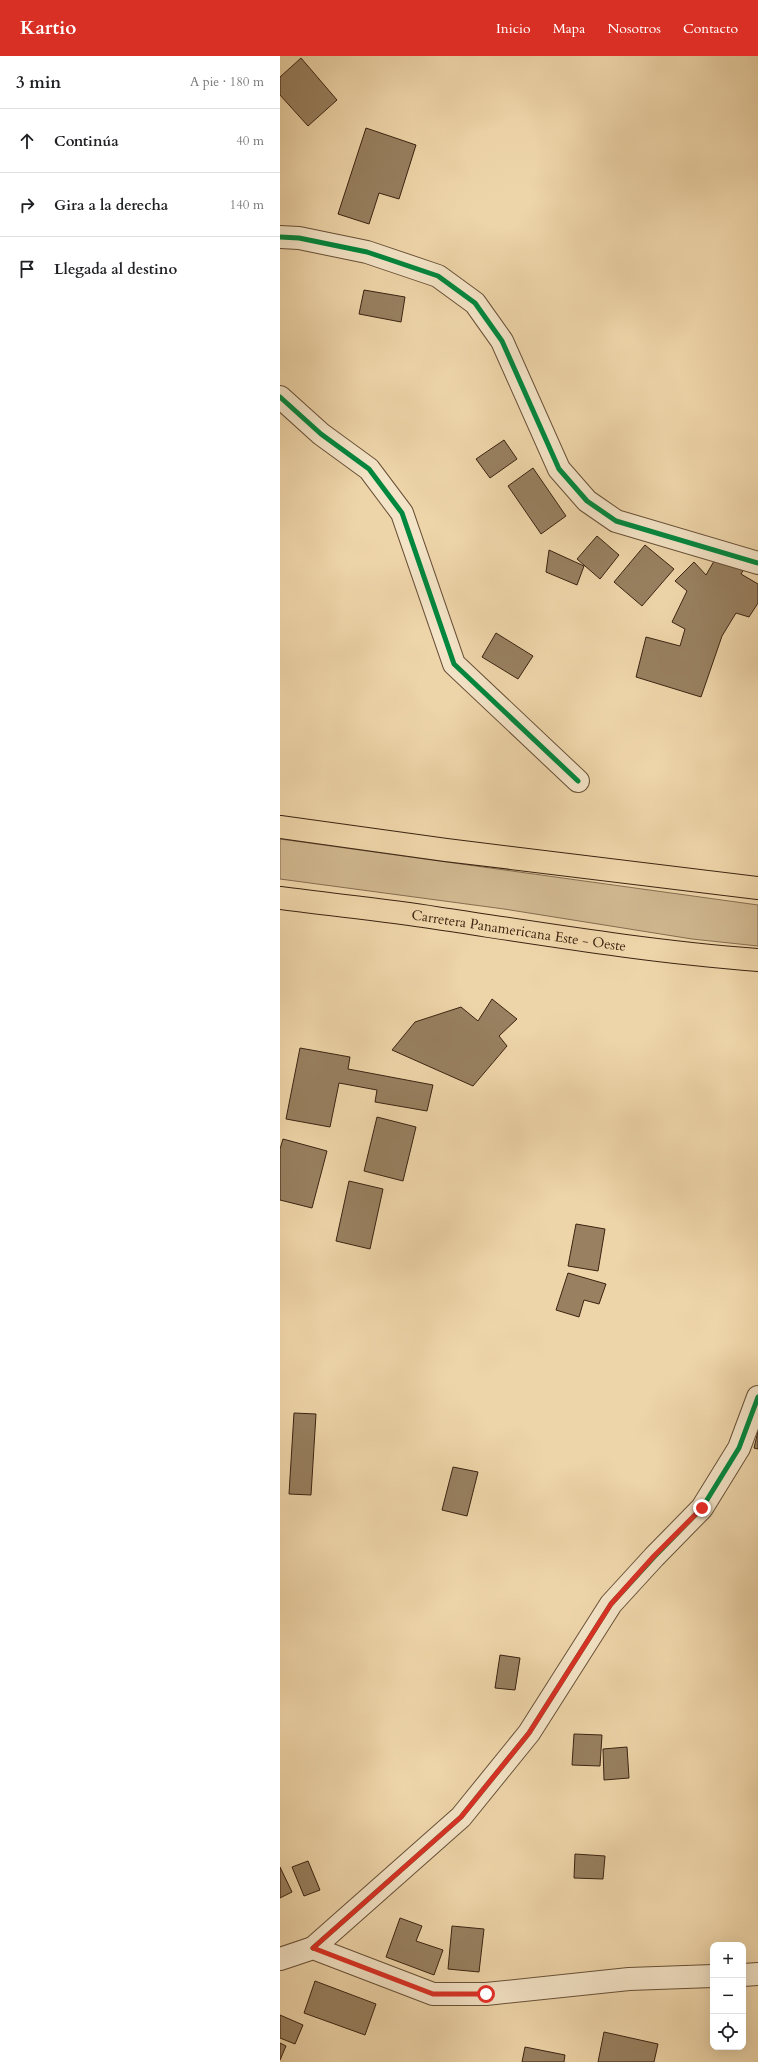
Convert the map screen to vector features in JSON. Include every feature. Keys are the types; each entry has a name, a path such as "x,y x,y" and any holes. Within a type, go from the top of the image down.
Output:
{"highway":[{"path":"280,828 758,888"},
{"name":"Carretera Panamericana Este - Oeste","path":"280,898 435,918 542,935 718,957 758,960"}],"street":[{"path":"280,237 299,238 367,252 438,276 475,303 502,341 559,469 587,501 616,521 758,563"},
{"path":"280,397 321,434 369,469 402,512 454,664 578,781"},
{"path":"280,1959 313,1948 461,1817 529,1733 611,1604 654,1556 702,1508 739,1448 758,1397"},
{"path":"313,1948 433,1994 486,1994 628,1979 710,1976"},
{"path":"746,1974 758,1974"}],"shaded area":[{"path":"280,839 758,905 758,946 692,939 504,909 280,879"}],"building":[{"path":"301,58 337,100 308,126 280,95 280,77"},
{"path":"366,128 416,145 399,199 379,193 369,224 338,214"},
{"path":"364,290 405,297 401,322 359,314"},
{"path":"504,440 517,459 490,478 476,459"},
{"path":"533,468 566,516 541,534 508,486"},
{"path":"597,536 619,555 600,579 577,559"},
{"path":"645,545 674,569 642,606 614,582"},
{"path":"549,550 584,566 577,585 546,572"},
{"path":"717,556 745,567 741,574 758,584 758,603 749,617 736,613 722,636 701,697 636,677 646,637 680,646 685,629 672,622 687,591 675,581 694,562 706,575"},
{"path":"496,633 533,656 518,679 482,657"},
{"path":"492,999 517,1019 499,1036 507,1046 473,1086 392,1050 415,1022 461,1007 478,1021"},
{"path":"300,1048 350,1057 348,1069 433,1085 427,1111 375,1102 377,1090 339,1083 330,1127 286,1119"},
{"path":"377,1117 416,1127 403,1181 364,1171"},
{"path":"283,1139 327,1151 312,1208 280,1200 280,1149"},
{"path":"349,1181 383,1189 370,1249 336,1241"},
{"path":"576,1224 605,1229 598,1271 568,1266"},
{"path":"568,1273 606,1284 599,1304 584,1300 579,1317 556,1310"},
{"path":"294,1413 316,1414 311,1495 289,1494"},
{"path":"758,1431 758,1449 754,1448"},
{"path":"453,1467 478,1472 467,1516 442,1510"},
{"path":"500,1655 520,1658 515,1690 495,1688"},
{"path":"574,1734 602,1735 600,1766 572,1765"},
{"path":"627,1747 629,1778 604,1780 603,1749"},
{"path":"575,1854 605,1856 603,1879 574,1878"},
{"path":"308,1861 320,1890 304,1896 292,1867"},
{"path":"280,1867 292,1892 280,1898"},
{"path":"400,1918 422,1926 416,1941 443,1950 434,1975 386,1957"},
{"path":"452,1926 484,1929 479,1972 448,1969"},
{"path":"315,1981 376,2004 365,2035 304,2013"},
{"path":"280,2015 303,2025 295,2044 280,2038"},
{"path":"604,2032 658,2044 654,2062 598,2062"},
{"path":"280,2043 286,2046 280,2060"},
{"path":"525,2047 565,2055 564,2062 522,2062"}],"cycle path":[{"path":"280,237 299,238 367,252 438,276 475,303 502,341 559,469 587,501 616,521 758,563"},
{"path":"280,397 321,434 369,469 402,513 454,664 578,781"},
{"path":"313,1948 461,1817 529,1733 611,1604 702,1508 739,1448 758,1397"}],"route":[{"path":"486,1994 433,1994 385,1974 313,1948 461,1817 529,1733 611,1604 654,1556 702,1508"}]}
